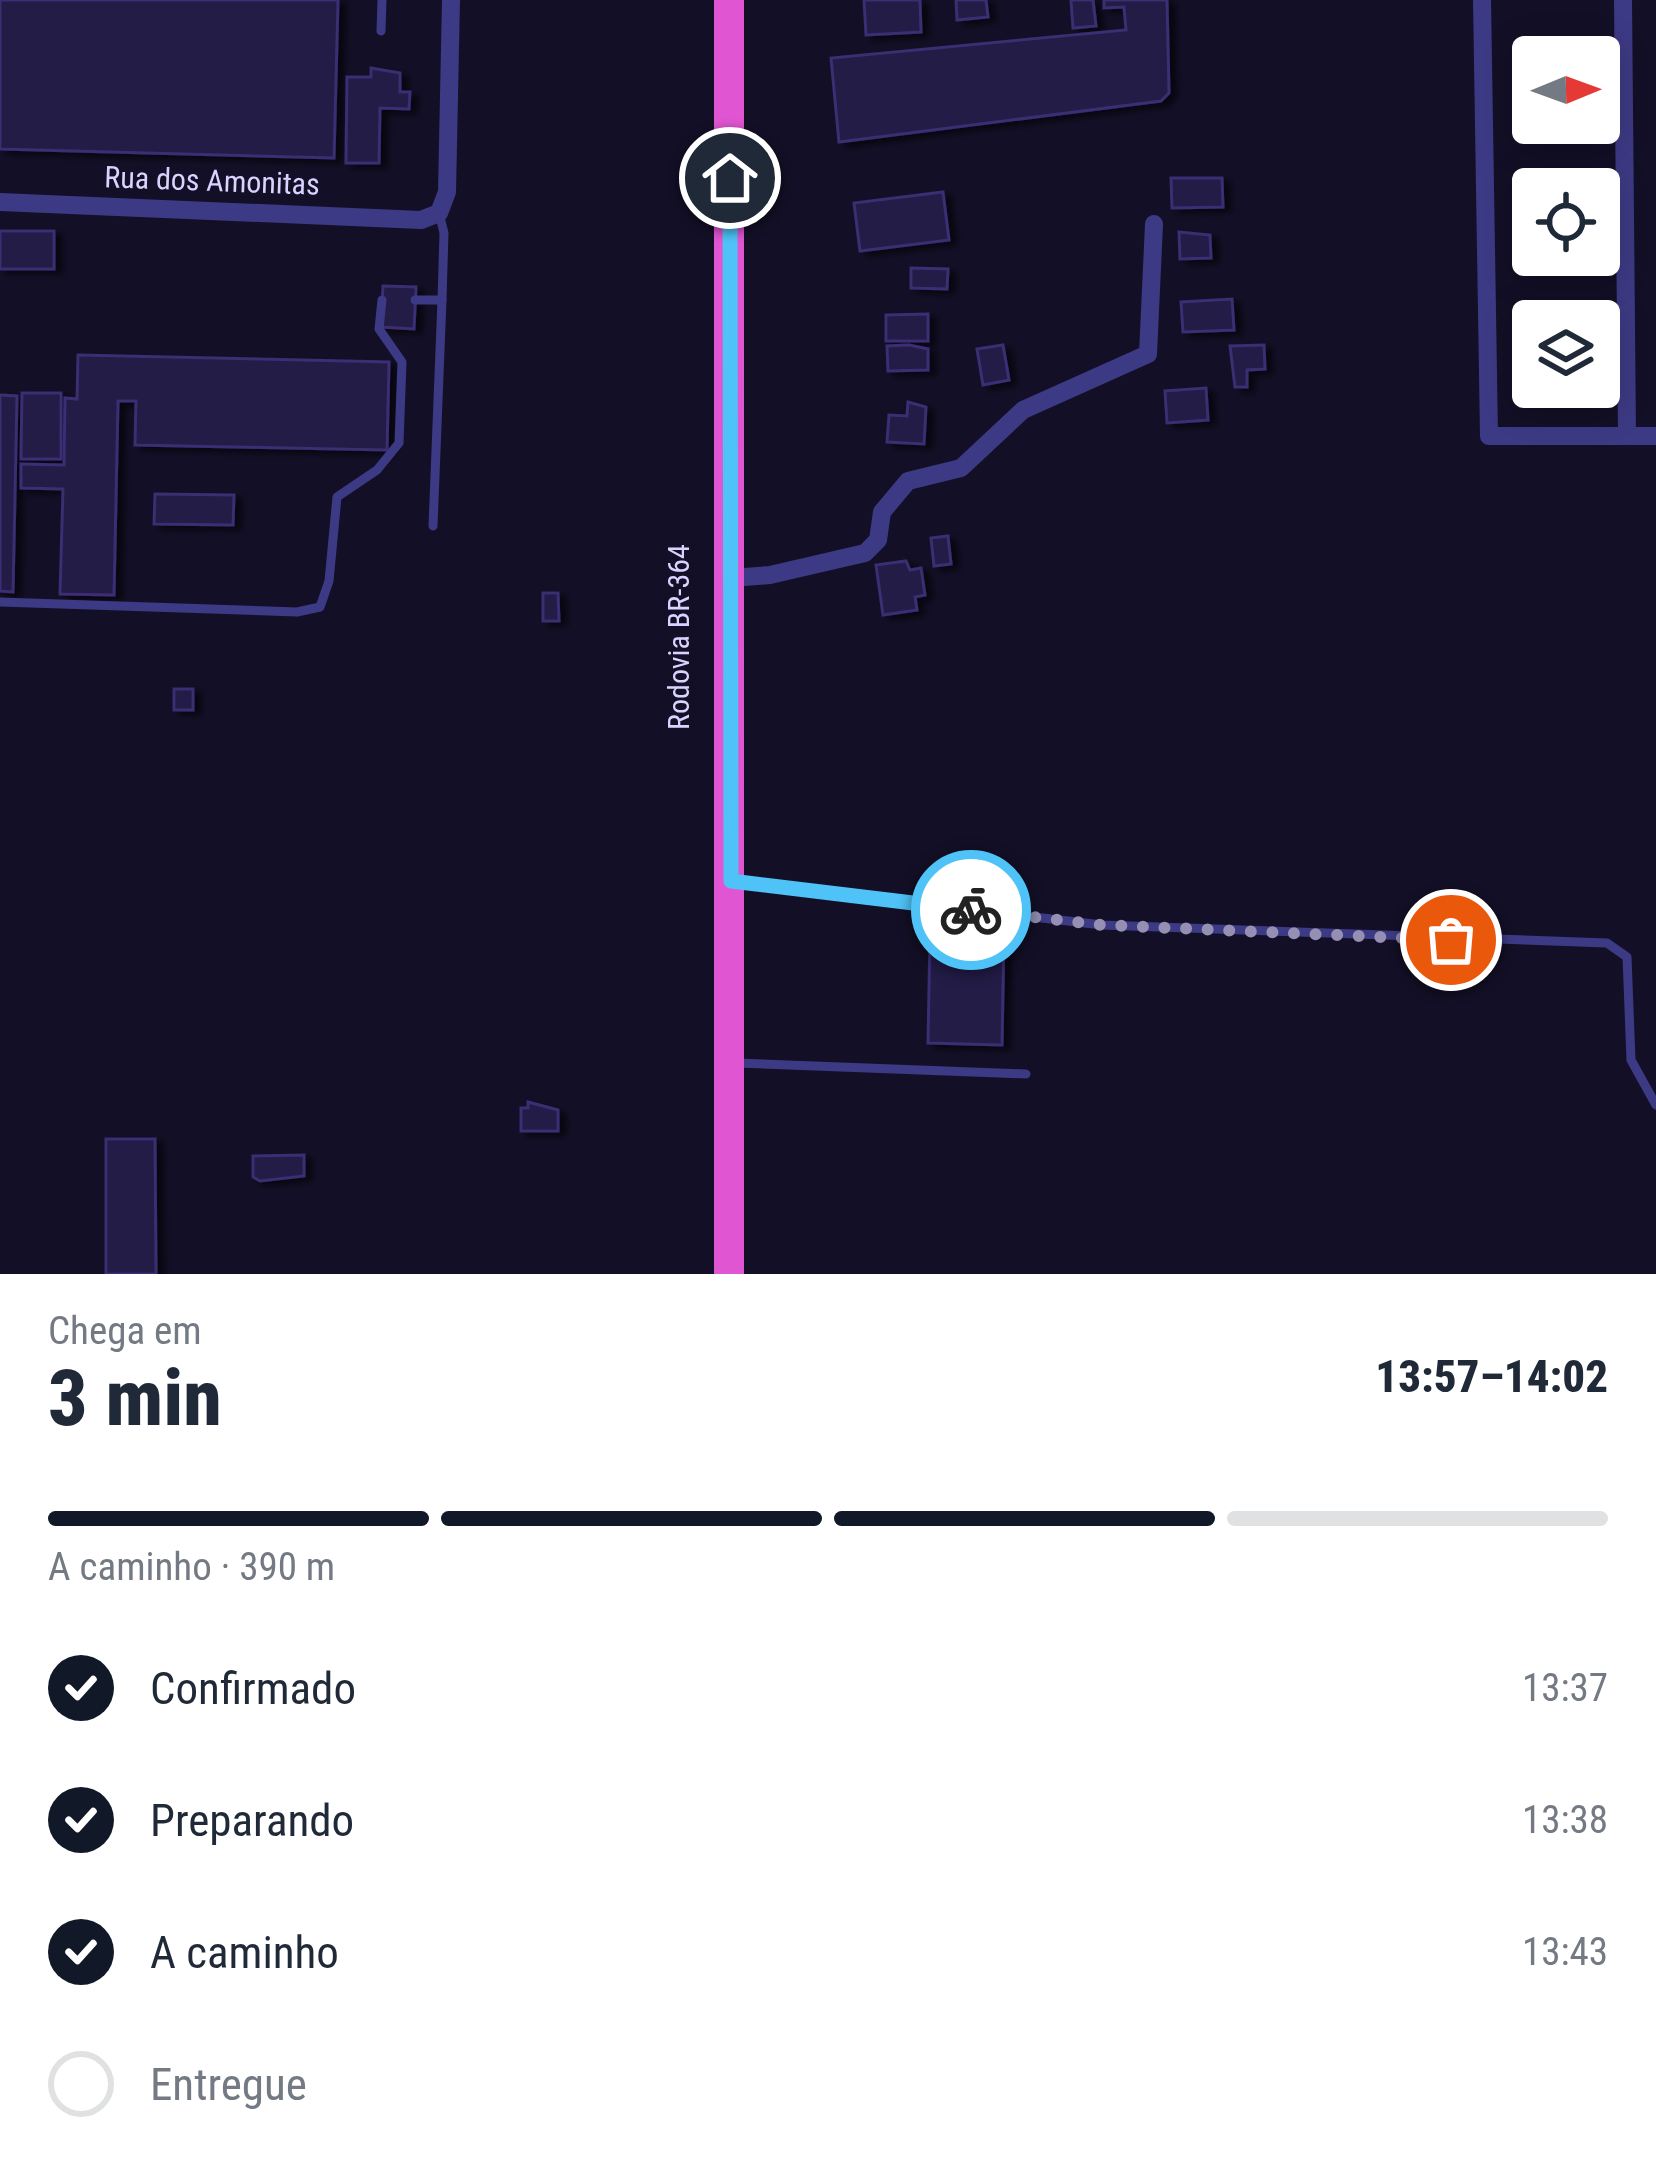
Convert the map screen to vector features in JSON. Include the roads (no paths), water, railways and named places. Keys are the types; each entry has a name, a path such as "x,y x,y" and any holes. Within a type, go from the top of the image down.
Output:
{"highway":[{"name":"Rodovia BR-364","path":"713,1274 716,0"},
{"path":"729,0 729,1274"}],"street":[{"path":"430,216 447,192 451,0"},
{"path":"1482,0 1489,436 1656,436"},
{"path":"1623,0 1627,436"},
{"name":"Rua dos Amonitas","path":"0,202 430,216"},
{"path":"731,578 770,575 865,553 878,540 882,512 908,481 961,468 1023,410 1148,353 1154,224"}],"lane":[{"path":"381,31 382,0"},
{"path":"430,216 444,233 433,526"},
{"path":"0,602 297,612 320,608 329,581 337,497 377,470 399,442 402,362 379,329 382,300"},
{"path":"415,300 442,300"},
{"path":"731,881 1102,925 1607,943 1627,957 1631,1060 1656,1105"},
{"path":"732,1063 1026,1074"}]}
